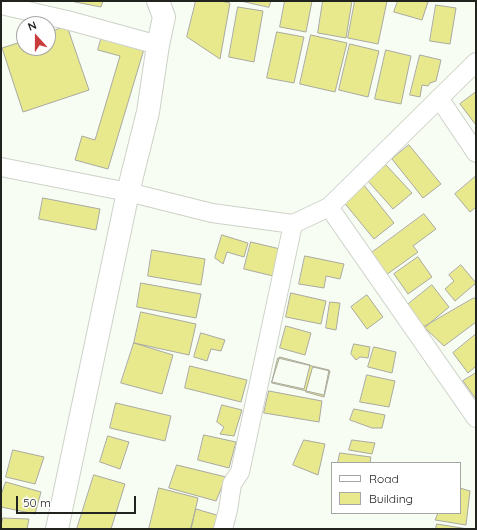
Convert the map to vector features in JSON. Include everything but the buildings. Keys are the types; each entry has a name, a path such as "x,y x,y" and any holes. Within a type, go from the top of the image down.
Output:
{"street":[{"path":"1,5 67,20 158,45"},
{"path":"57,529 128,192 148,112 163,6"},
{"path":"1,167 128,192 212,213 293,224 329,207 476,62"},
{"path":"440,98 476,153"},
{"path":"329,207 476,418"},
{"path":"223,529 232,484 240,472 293,224"}]}
